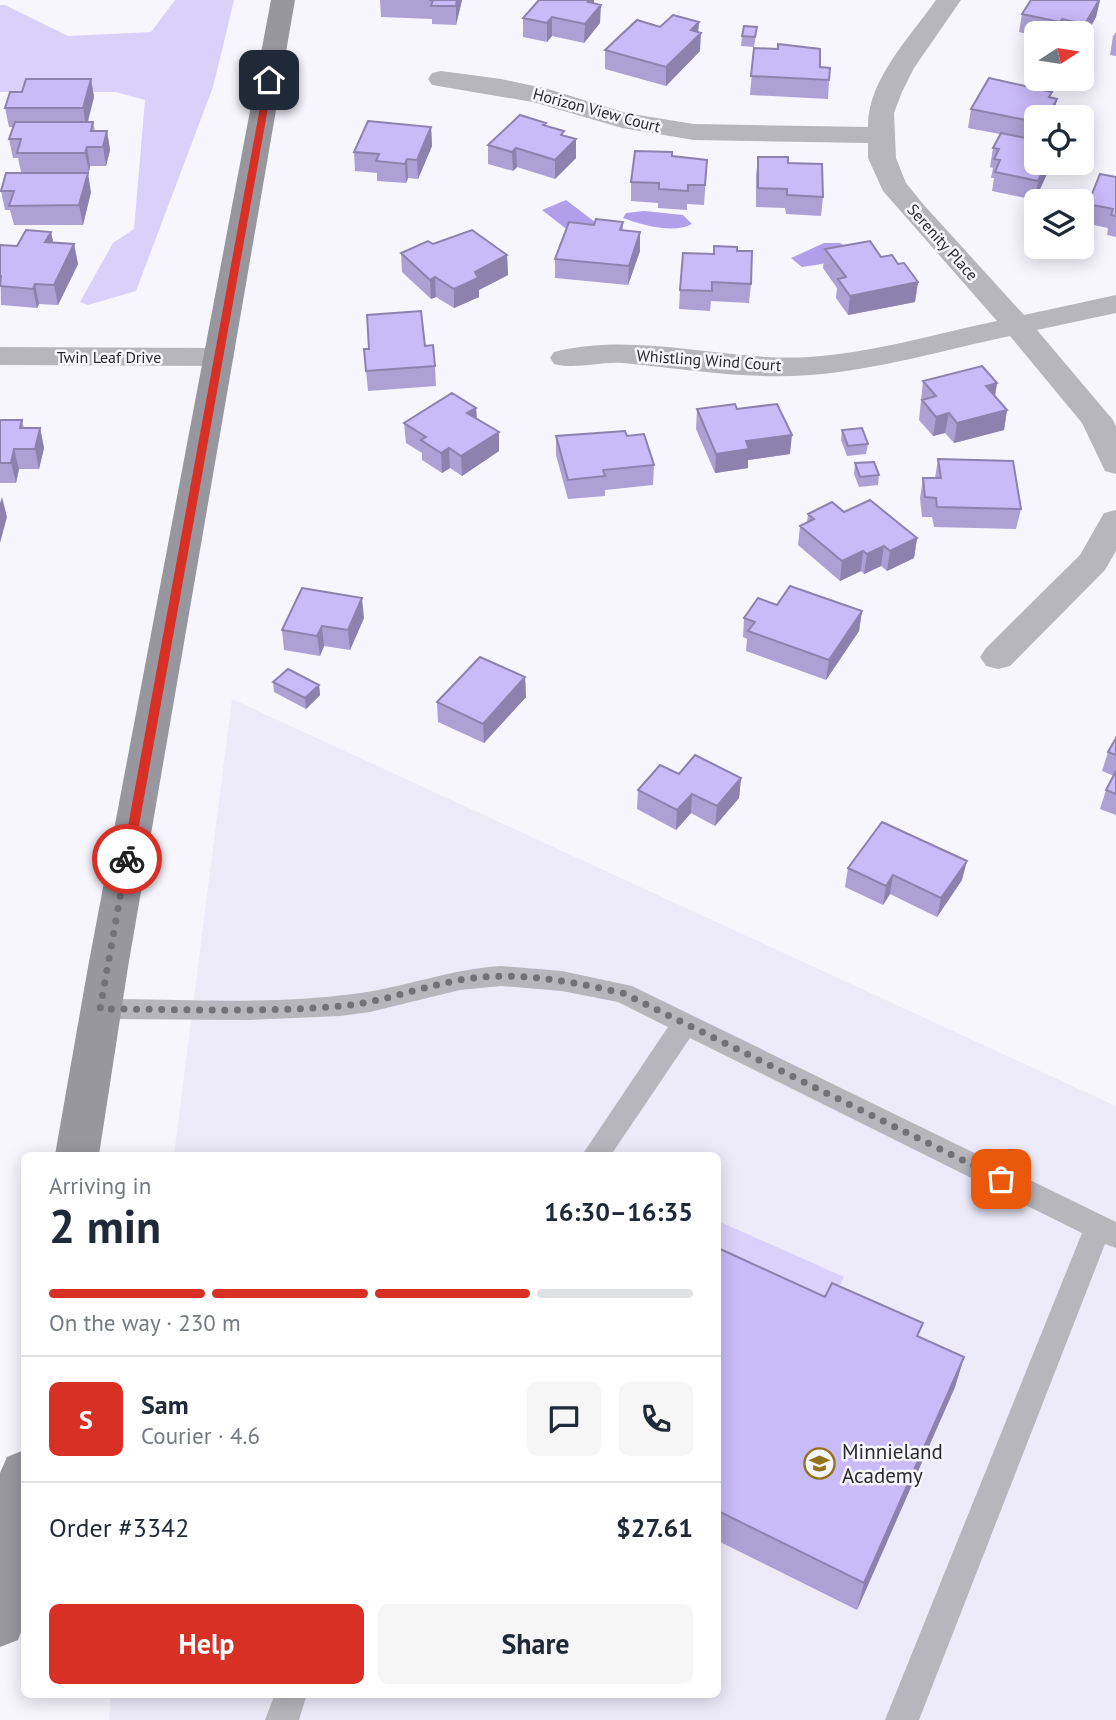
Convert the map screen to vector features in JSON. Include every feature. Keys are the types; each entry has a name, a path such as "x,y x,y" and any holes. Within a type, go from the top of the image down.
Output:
{"street":[{"path":"76,1152 283,0"},
{"name":"Serenity Place","path":"949,0 901,68 881,113 879,135 882,158 893,185 1097,420 1116,464"},
{"name":"Horizon View Court","path":"440,79 501,87 656,127 694,132 879,135"},
{"name":"Whistling Wind Court","path":"565,358 610,353 755,366 809,366 856,360 1116,304"},
{"name":"Twin Leaf Drive","path":"0,356 219,357"},
{"path":"998,657 1093,562 1116,521"},
{"path":"0,1622 21,1492"}],"lane":[{"path":"100,1009 262,1010 342,1006 460,980 505,975 556,979 623,993 1107,1232 902,1720"},
{"path":"598,1152 686,1022"},
{"path":"282,1720 290,1698"}],"shaded area":[{"path":"175,0 234,0 213,87 136,291 88,305 80,302 113,243 134,229 145,100 116,92 0,92 0,5 68,36 151,32"},
{"path":"566,200 599,225 574,235 542,210"},
{"path":"644,211 683,215 692,224 667,228 648,226 623,218 626,213"},
{"path":"824,243 840,243 852,250 835,260 802,267 791,258"},
{"path":"232,699 1116,1106 1116,1720 109,1720 111,1698 721,1698 721,1152 174,1152"},
{"path":"721,1222 844,1277 819,1328 721,1282"}],"building":[{"path":"433,0 457,0 456,6 431,6"},
{"path":"539,0 590,0 588,2 601,5 585,24 552,17 547,23 523,18"},
{"path":"1031,0 1099,0 1087,21 1055,21 1022,14"},
{"path":"673,15 699,22 691,30 701,33 666,67 605,50 637,20 660,27"},
{"path":"744,26 757,27 755,37 742,36"},
{"path":"778,44 820,49 820,67 830,68 829,80 751,76 754,48 778,49"},
{"path":"989,78 1024,86 1024,91 1052,92 1049,97 1057,99 1054,105 1024,105 1024,120 971,109"},
{"path":"26,79 91,79 83,108 5,108 10,92 22,92"},
{"path":"520,115 546,123 543,125 564,131 561,135 576,139 555,160 516,148 512,152 488,145"},
{"path":"368,121 431,127 417,160 407,159 405,164 376,161 379,154 354,152"},
{"path":"15,122 93,122 91,131 107,131 103,147 87,147 85,153 17,153 21,139 9,139"},
{"path":"1001,133 1024,138 1024,175 1041,175 1038,181 995,172 1000,160 994,159 999,149 993,148"},
{"path":"635,151 672,152 672,156 707,160 705,185 688,185 688,191 659,189 659,183 631,182"},
{"path":"758,157 788,157 788,163 822,164 823,197 787,195 787,189 758,188"},
{"path":"6,173 88,173 79,205 9,206 14,191 1,191"},
{"path":"1100,174 1116,177 1116,216 1111,215 1113,209 1094,205 1094,189"},
{"path":"596,219 623,222 620,230 640,232 629,266 555,259 569,222 594,225"},
{"path":"26,230 51,232 45,242 74,244 54,285 35,284 33,289 0,286 0,245 17,246"},
{"path":"472,230 507,255 475,272 478,278 454,289 435,277 430,280 401,253 428,241 433,244"},
{"path":"870,241 881,257 892,255 898,264 904,263 918,282 850,296 838,279 846,277 825,249"},
{"path":"714,246 752,251 751,284 712,282 712,291 680,290 683,253 714,254"},
{"path":"421,311 425,346 433,345 435,366 366,371 364,349 369,349 367,315"},
{"path":"982,366 997,383 986,386 1007,410 957,423 949,413 936,417 922,400 936,396 923,381"},
{"path":"452,393 476,408 467,413 499,432 461,456 449,448 441,453 421,440 426,437 404,423"},
{"path":"735,404 737,409 777,404 792,435 746,441 749,449 716,454 697,409"},
{"path":"0,420 22,420 20,428 40,428 35,449 14,449 11,463 0,463"},
{"path":"862,428 868,444 848,446 842,430"},
{"path":"625,431 627,436 644,434 654,465 603,470 605,476 568,480 556,436"},
{"path":"938,459 1013,461 1021,509 937,507 936,498 925,497 923,478 941,478"},
{"path":"874,462 879,475 860,477 855,463"},
{"path":"870,500 917,538 890,551 884,546 867,554 863,551 842,561 800,526 814,519 808,514 832,502 844,512"},
{"path":"790,586 862,611 829,660 748,631 755,622 744,618 758,598 777,605"},
{"path":"302,588 362,598 348,630 322,626 317,636 282,630"},
{"path":"480,657 525,677 483,724 437,702"},
{"path":"288,669 319,685 305,698 273,682"},
{"path":"1116,738 1116,755 1108,752"},
{"path":"695,755 741,778 717,806 692,794 677,810 638,790 660,765 679,774"},
{"path":"1116,771 1116,794 1106,790"},
{"path":"882,822 967,861 941,898 893,875 886,886 848,868"},
{"name":"Minnieland Academy","path":"721,1249 825,1297 832,1283 923,1323 917,1336 964,1357 864,1583 721,1512"}],"way so far":[{"path":"127,859 100,1009 262,1010 342,1006 460,980 505,975 556,979 623,993 1001,1179"}],"place":[{"name":"Minnieland Academy","path":"819,1464"}],"route":[{"path":"127,859 269,80"}]}
